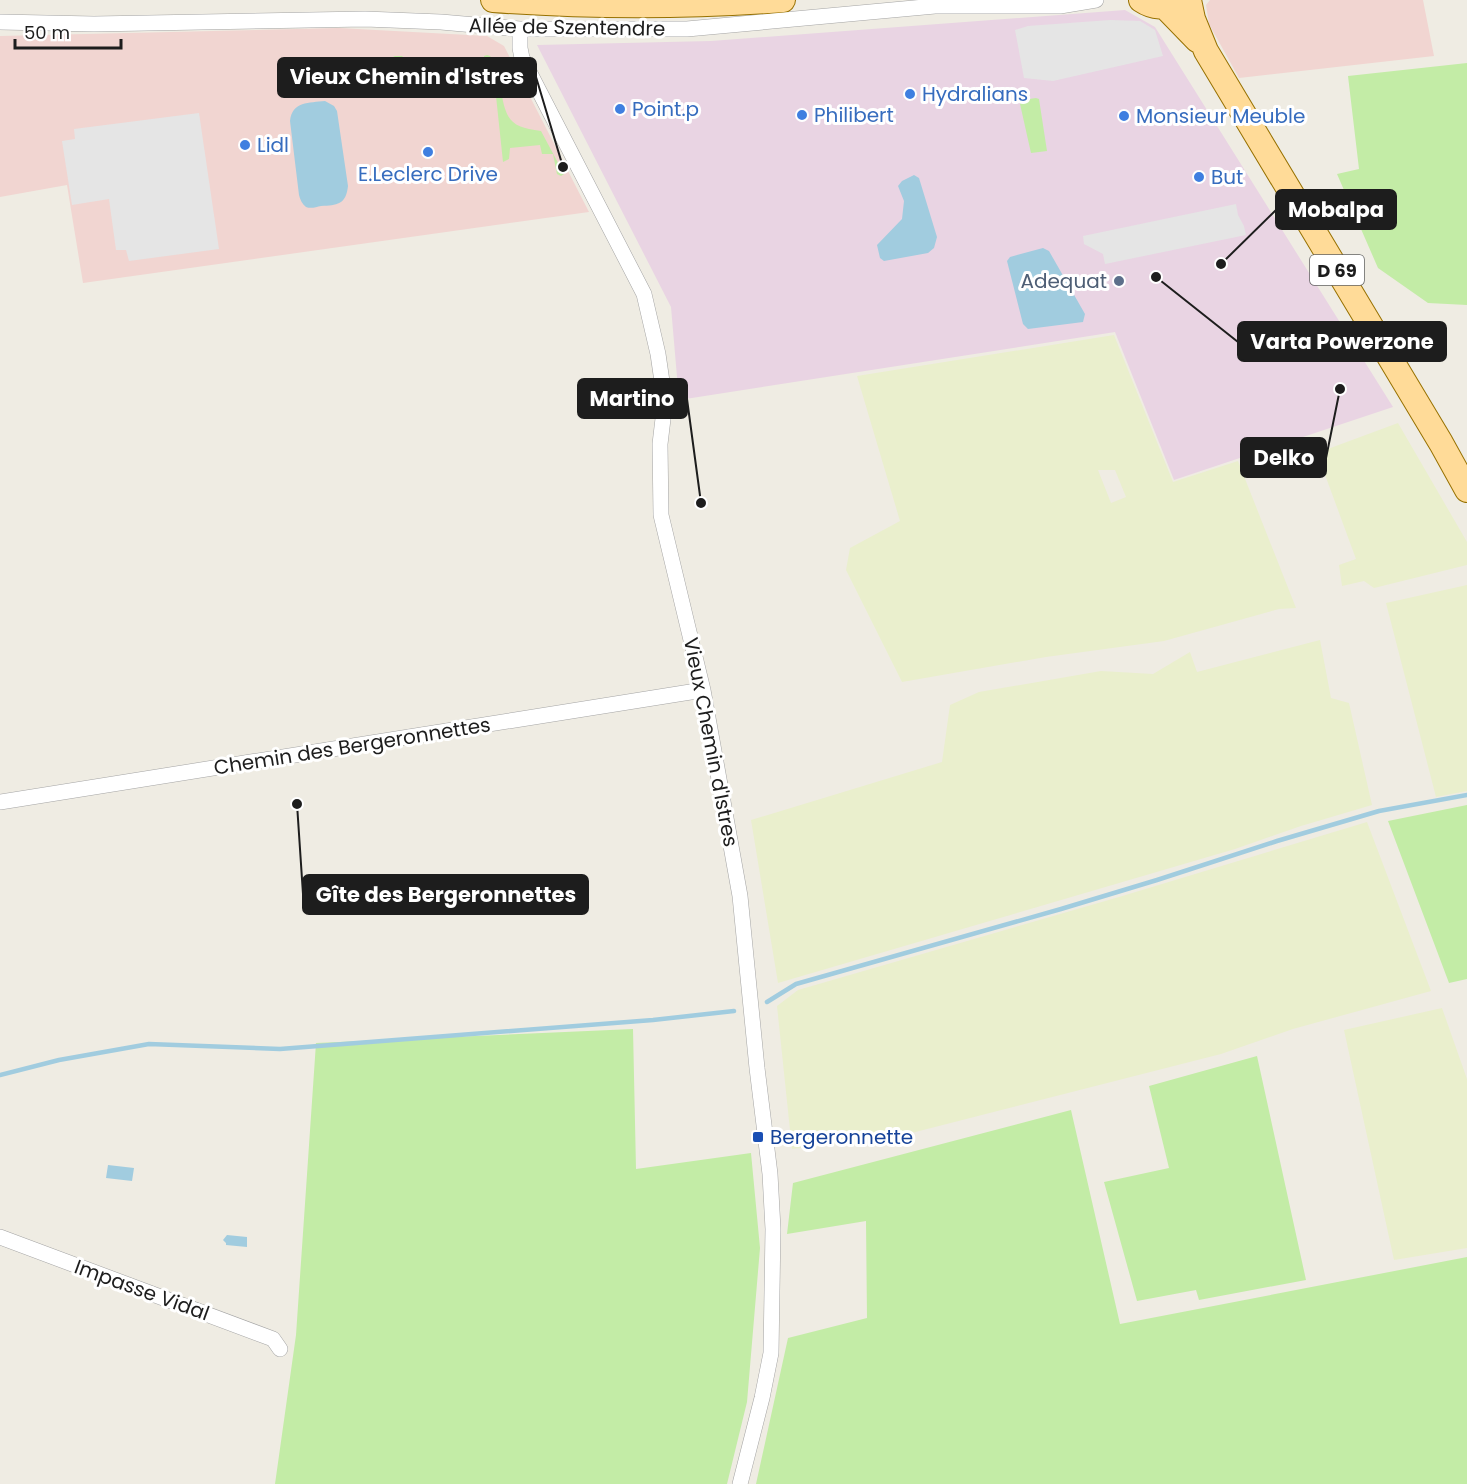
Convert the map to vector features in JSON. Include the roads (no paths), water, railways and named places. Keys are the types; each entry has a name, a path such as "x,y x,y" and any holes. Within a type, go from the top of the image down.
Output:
{"main road":[{"path":"493,0 629,6 683,6 783,0"},
{"path":"1141,0 1155,6 1172,3"},
{"name":"D 69","path":"1189,0 1193,20 1206,51"},
{"name":"D 69","path":"1172,3 1206,51 1467,490"}],"street":[{"name":"Allée de Szentendre","path":"0,22 93,24 364,19 441,22 519,29 687,29 935,6 1060,6 1096,0"},
{"name":"Vieux Chemin d'Istres","path":"519,29 522,58 644,294 658,354 665,402 660,444 661,515 703,690 740,896 766,1135 773,1229 771,1353 740,1484"},
{"name":"Chemin des Bergeronnettes","path":"0,802 703,690"},
{"name":"Impasse Vidal","path":"0,1237 273,1339 280,1348"}],"water":[{"path":"325,101 334,106 337,111 348,186 345,197 340,203 308,208 302,203 299,195 291,114 302,104"},
{"path":"914,175 919,178 937,237 934,248 928,253 884,261 880,258 877,245 902,219 904,201 898,186 902,181"},
{"path":"1043,248 1049,251 1085,314 1083,322 1028,329 1023,324 1007,261 1010,257"},
{"path":"108,1165 134,1168 132,1181 106,1178"},
{"path":"227,1235 247,1237 247,1247 226,1245 223,1240"}],"waterway":[{"path":"767,1002 796,984 1061,909 1277,841 1379,811 1467,795"},
{"path":"0,1075 59,1060 149,1044 280,1049 653,1020 734,1011"}],"place":[{"name":"Hydralians","path":"910,94"},
{"name":"Point.p","path":"620,109"},
{"name":"Philibert","path":"802,115"},
{"name":"Monsieur Meuble","path":"1124,116"},
{"name":"Lidl","path":"245,145"},
{"name":"E.Leclerc Drive","path":"428,152"},
{"name":"Vieux Chemin d'Istres","path":"563,167"},
{"name":"But","path":"1199,177"},
{"name":"Mobalpa","path":"1221,264"},
{"name":"Varta Powerzone","path":"1156,277"},
{"name":"Adequat","path":"1119,281"},
{"name":"Delko","path":"1340,389"},
{"name":"Martino","path":"701,503"},
{"name":"Gîte des Bergeronnettes","path":"297,804"},
{"name":"Bergeronnette","path":"758,1137"}]}
